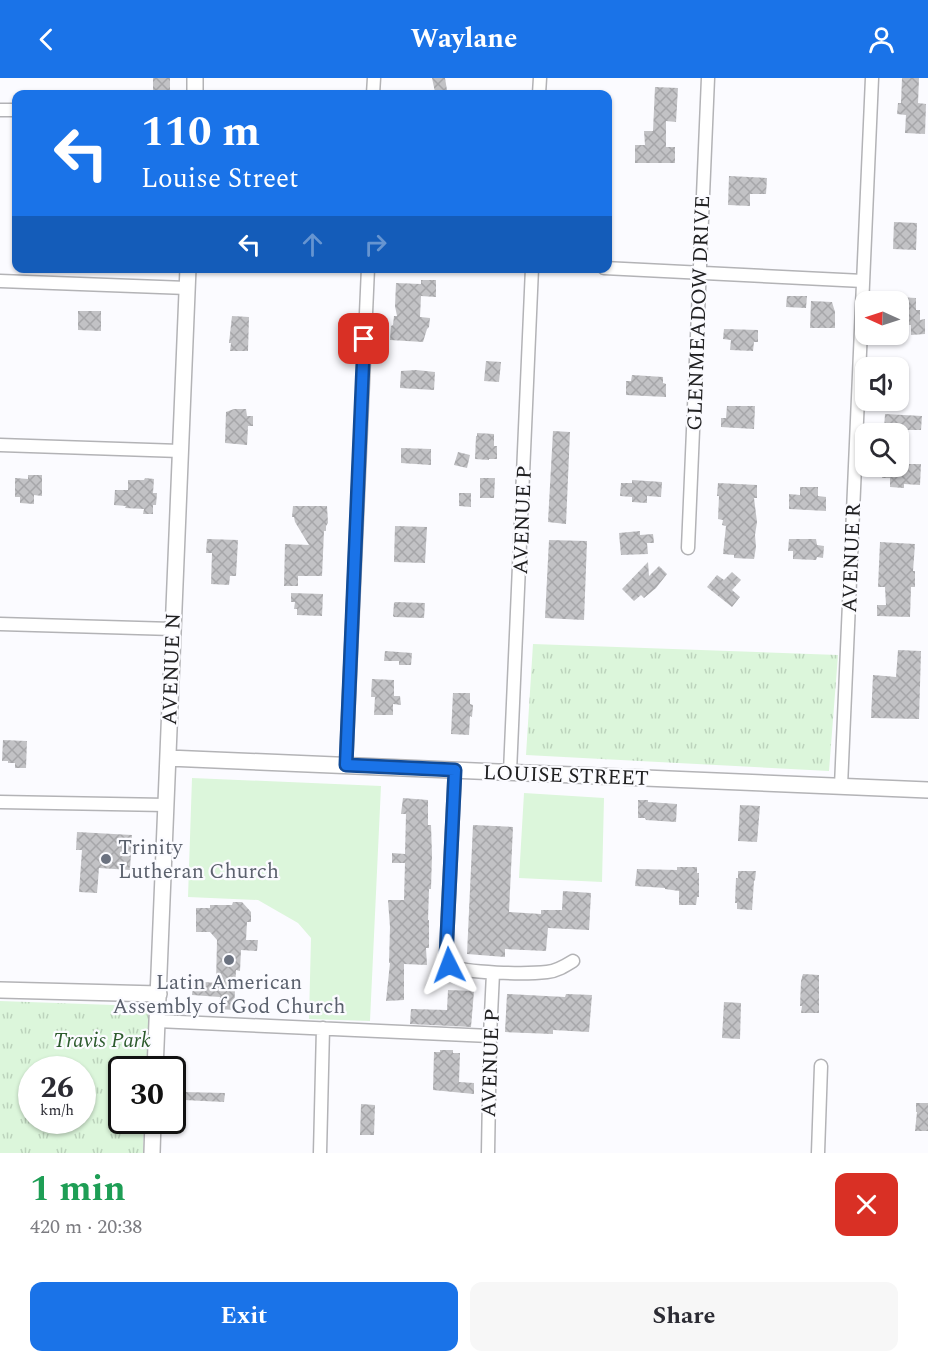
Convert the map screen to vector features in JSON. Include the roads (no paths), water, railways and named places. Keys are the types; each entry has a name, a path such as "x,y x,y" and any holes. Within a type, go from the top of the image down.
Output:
{"street":[{"name":"GLENMEADOW DRIVE","path":"688,548 708,78"},
{"name":"AVENUE R","path":"841,786 872,78"},
{"path":"612,268 863,281"},
{"name":"AVENUE N","path":"156,1056 188,273"},
{"path":"346,765 368,273"},
{"name":"AVENUE P","path":"510,772 532,273"},
{"path":"0,281 187,288"},
{"path":"0,445 180,451"},
{"path":"0,624 173,629"},
{"name":"LOUISE STREET","path":"168,758 928,789"},
{"path":"455,770 446,957 449,965 455,969 493,973 550,972 573,961"},
{"path":"0,802 166,805"},
{"name":"AVENUE P","path":"488,1153 493,973"},
{"path":"0,990 159,994"},
{"path":"157,1021 490,1036"},
{"path":"320,1153 323,1028"},
{"path":"818,1153 821,1066"},
{"path":"152,1153 153,1134"}],"place":[{"name":"Trinity Lutheran Church","path":"106,859"},
{"name":"Latin American Assembly of God Church","path":"229,960"}],"park label":[{"name":"Travis Park","path":"102,1040"}]}
